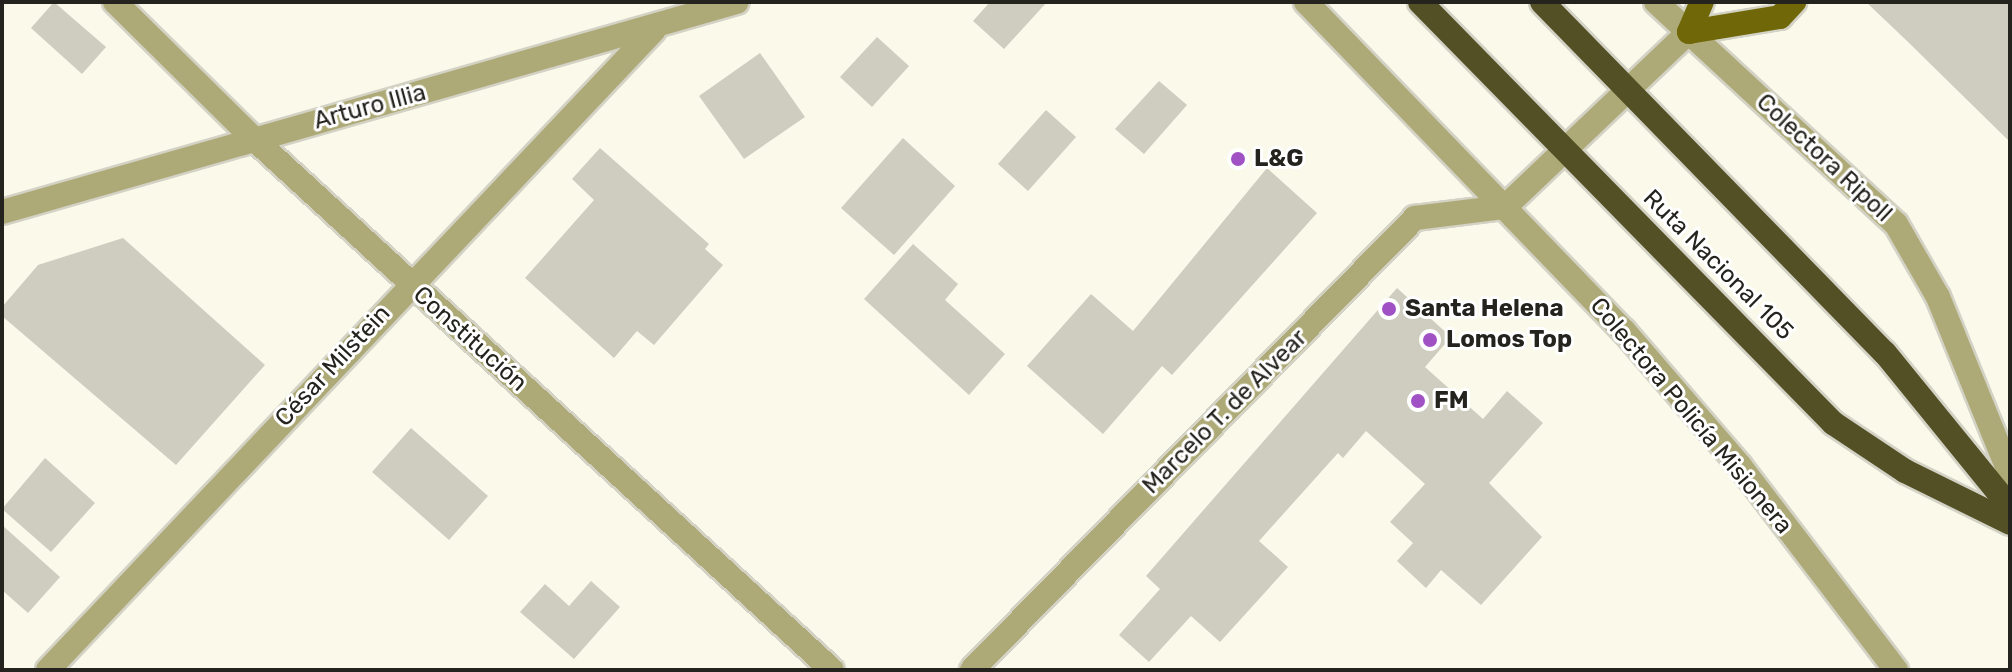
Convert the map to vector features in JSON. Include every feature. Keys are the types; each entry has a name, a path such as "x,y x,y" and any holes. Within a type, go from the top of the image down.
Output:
{"highway":[{"name":"Ruta Nacional 105","path":"1420,2 1833,423 1905,471 2010,523"},
{"path":"1542,2 1885,353 2010,507"}],"main road":[{"path":"1689,32 1702,2"},
{"path":"1689,32 1780,17 1794,2"}],"street":[{"name":"Constitución","path":"115,2 253,138 832,670"},
{"name":"Arturo Illia","path":"2,212 253,138 654,30 737,2"},
{"name":"Colectora Policía Misionera","path":"1306,2 1505,207 1740,466 1895,670"},
{"name":"Colectora Ripoll","path":"1656,2 1896,224 1938,297 2010,474"},
{"name":"César Milstein","path":"48,670 410,284 654,30"},
{"path":"1505,207 1561,148 1689,32"},
{"name":"Marcelo T. de Alvear","path":"972,670 1415,218 1505,207"}],"building":[{"path":"54,2 106,47 82,74 31,28"},
{"path":"990,2 1047,2 1004,49 973,21"},
{"path":"1866,2 2010,2 2010,142 1906,40"},
{"path":"877,37 909,66 872,107 840,77"},
{"path":"760,53 805,117 744,159 699,96"},
{"path":"1159,81 1187,105 1144,154 1115,129"},
{"path":"1046,110 1076,137 1028,191 998,164"},
{"path":"903,138 955,186 894,255 841,208"},
{"path":"600,148 709,244 705,249 723,265 654,345 637,331 614,358 525,278 594,200 572,179"},
{"path":"1267,168 1317,213 1172,375 1162,366 1103,434 1027,366 1091,294 1133,331"},
{"path":"123,238 265,365 176,465 2,316 2,307 38,265"},
{"path":"913,244 958,284 945,300 1005,354 969,395 864,299"},
{"path":"1397,288 1451,337 1425,367 1483,419 1507,391 1543,423 1489,483 1542,537 1481,605 1441,570 1426,588 1397,561 1413,543 1390,522 1425,484 1366,431 1343,458 1338,453 1259,541 1288,567 1220,642 1191,616 1149,662 1119,635 1160,589 1146,576"},
{"path":"411,428 488,496 449,540 372,472"},
{"path":"45,458 95,503 51,552 2,509"},
{"path":"2,525 60,577 28,613 2,590"},
{"path":"591,581 620,607 574,659 520,612 545,584 569,606"}],"place":[{"name":"L&G","path":"1238,159"},
{"name":"Santa Helena","path":"1389,309"},
{"name":"Lomos Top","path":"1430,340"},
{"name":"FM","path":"1418,401"}]}
